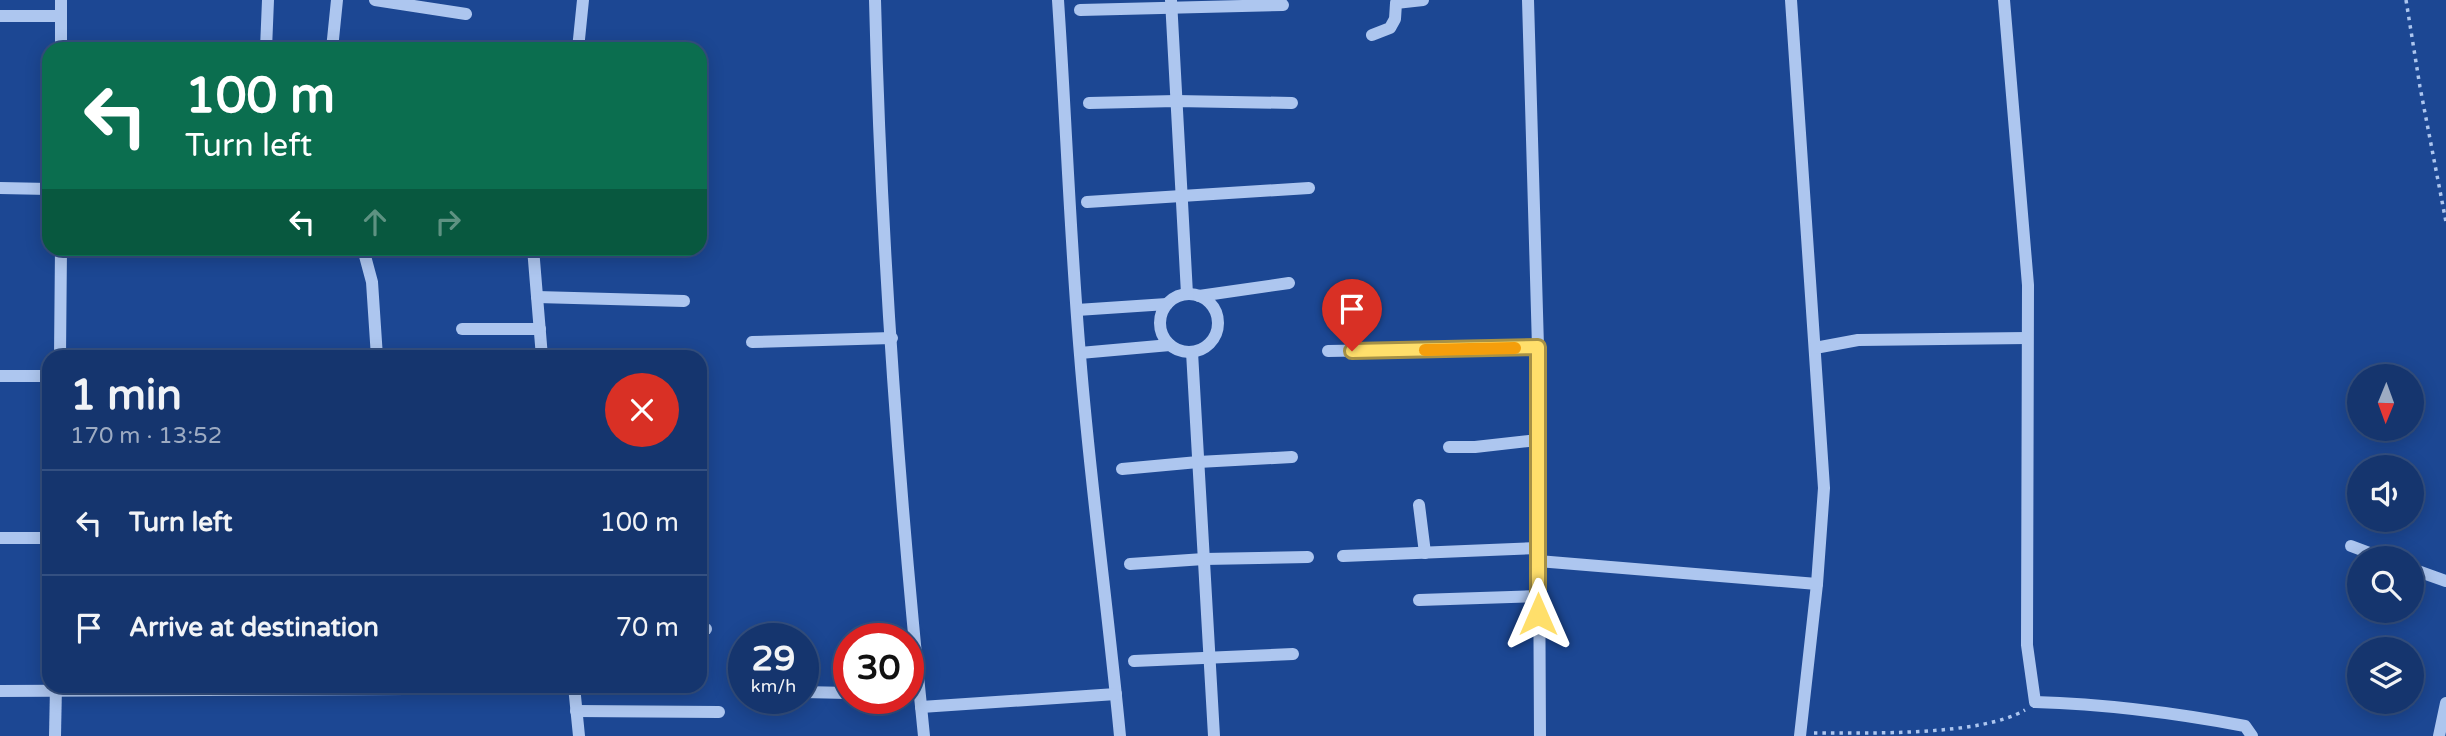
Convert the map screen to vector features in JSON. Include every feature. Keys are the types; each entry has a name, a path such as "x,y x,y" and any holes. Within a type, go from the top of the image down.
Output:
{"street":[{"path":"61,0 61,42"},
{"path":"266,42 268,0"},
{"path":"333,42 337,0"},
{"path":"375,0 466,14"},
{"path":"580,42 583,0"},
{"path":"875,0 910,623"},
{"path":"1058,0 1066,111 1068,203 1080,353 1120,736"},
{"path":"1373,36 1390,28 1395,19 1396,3 1423,0"},
{"path":"1528,0 1538,347 1540,736"},
{"path":"1791,0 1824,488 1817,584 1800,734"},
{"path":"2004,0 2028,285 2027,645 2035,702 2078,703 2209,719 2245,726 2252,736"},
{"path":"1080,10 1171,5 1283,5"},
{"path":"1171,5 1182,197 1193,295"},
{"path":"0,16 61,16"},
{"path":"1089,103 1292,103"},
{"path":"0,188 42,189"},
{"path":"1087,202 1309,188"},
{"path":"60,350 61,256"},
{"path":"365,256 372,282 377,350"},
{"path":"534,256 542,350"},
{"path":"1193,295 1209,301 1216,310 1219,321 1217,332 1212,342 1203,349 1180,351 1163,337 1160,326 1161,314 1167,304 1176,297 1289,283"},
{"path":"537,298 684,301"},
{"path":"1077,310 1167,304"},
{"path":"462,329 540,329"},
{"path":"752,342 892,338"},
{"path":"1815,348 1858,340 2027,338"},
{"path":"1080,353 1170,345"},
{"path":"1328,351 1538,347"},
{"path":"1192,352 1214,736"},
{"path":"0,376 42,376"},
{"path":"1449,447 1538,440"},
{"path":"1122,469 1292,457"},
{"path":"1419,505 1424,553"},
{"path":"0,538 42,538"},
{"path":"1343,556 1424,553 1538,554 1817,584"},
{"path":"1130,564 1203,559 1308,557"},
{"path":"2424,573 2446,581"},
{"path":"1419,600 1538,596"},
{"path":"1134,661 1293,654"},
{"path":"0,691 42,690"},
{"path":"55,736 56,693"},
{"path":"575,693 579,736"},
{"path":"924,707 1116,694"},
{"path":"2439,736 2446,703"},
{"path":"576,711 719,712"},
{"path":"922,714 924,736"}],"path":[{"path":"2406,0 2446,222"},
{"path":"1800,734 1944,734 1983,730 2014,719 2035,702"}],"slow traffic":[{"path":"1425,350 1515,348"}],"route":[{"path":"1352,351 1538,347 1538,614"}]}
